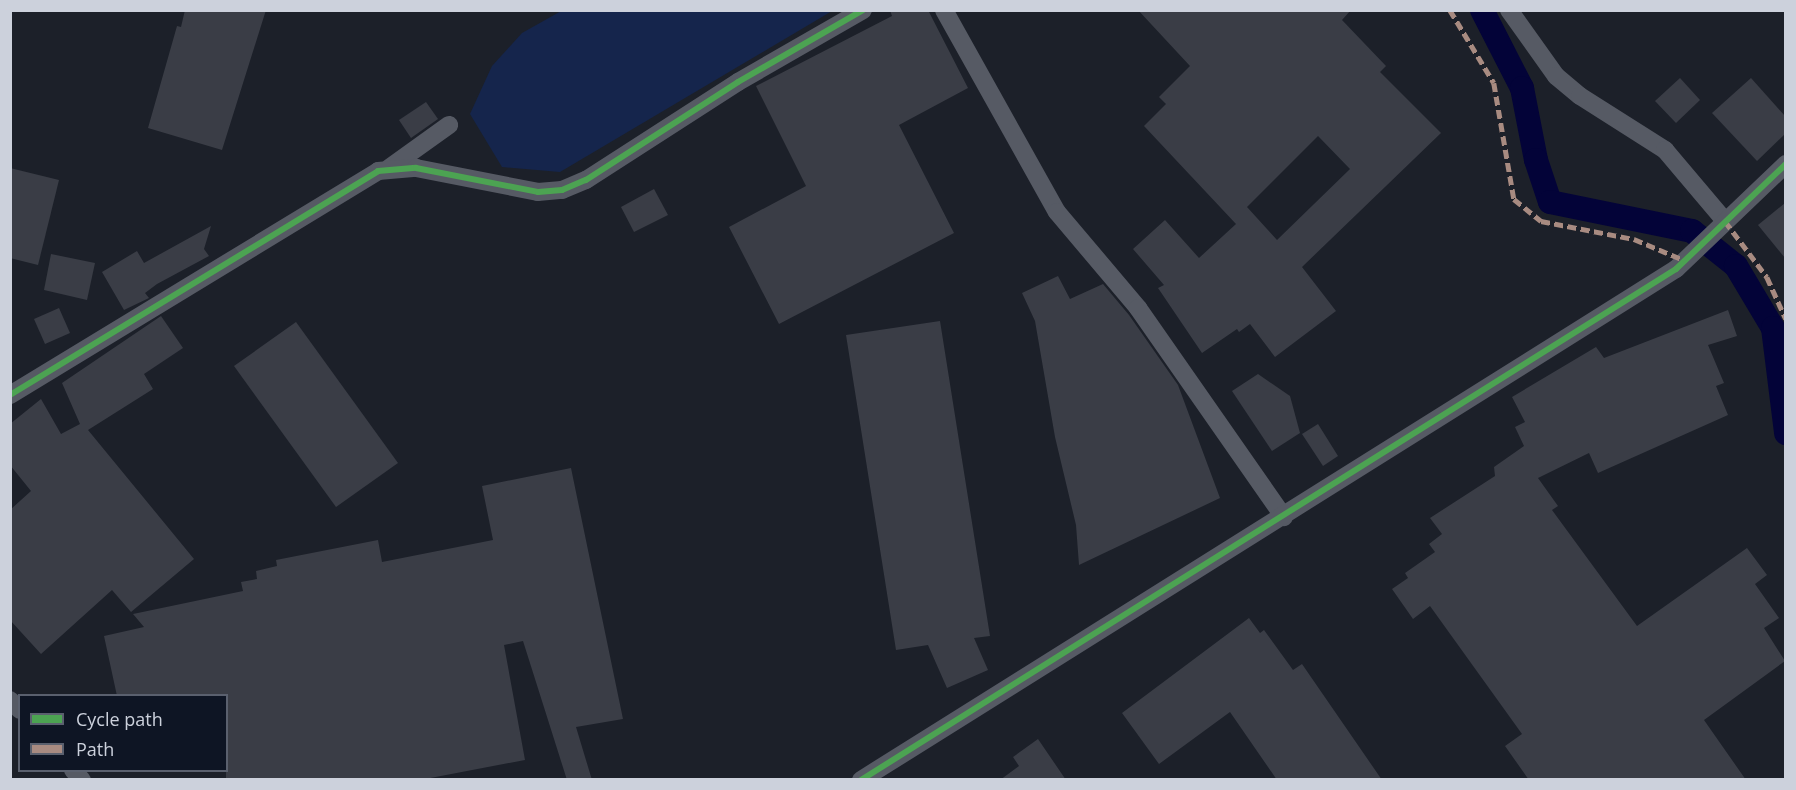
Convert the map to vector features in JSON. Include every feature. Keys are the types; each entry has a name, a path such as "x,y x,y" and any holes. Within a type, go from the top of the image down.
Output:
{"street":[{"path":"389,168 416,168 538,192 562,190 586,180 738,82 863,10"},
{"path":"944,10 1057,212 1138,308 1284,517"},
{"path":"1509,10 1556,76 1580,96 1665,150 1719,228"},
{"path":"10,395 389,168 449,125"},
{"path":"861,780 1284,517 1691,257 1785,164"}],"shaded area":[{"path":"563,10 832,11 560,172 502,167 470,114 492,66 522,33"}],"building":[{"path":"185,10 266,10 222,150 148,128 177,26 181,27"},
{"path":"890,10 928,10 968,88 899,125 954,233 779,324 729,227 806,186 756,86 892,16"},
{"path":"1138,10 1351,10 1342,20 1386,66 1380,72 1441,133 1302,267 1336,311 1275,357 1250,324 1239,332 1237,329 1202,353 1158,288 1164,285 1133,249 1165,220 1199,258 1236,224 1144,126 1166,104 1159,97 1190,66","holes":["1318,136 1350,169 1277,240 1247,207"]},
{"path":"1680,78 1700,100 1676,123 1655,101"},
{"path":"1751,78 1785,116 1785,134 1757,161 1712,113"},
{"path":"426,102 438,119 411,138 399,120"},
{"path":"10,168 59,180 38,265 10,258"},
{"path":"654,189 668,215 634,232 621,207"},
{"path":"1785,203 1785,258 1758,225"},
{"path":"211,226 204,249 209,256 157,284 145,293 149,298 124,310 102,272 137,251 144,263"},
{"path":"51,254 95,263 87,300 44,290"},
{"path":"1058,276 1070,299 1103,284 1129,315 1178,385 1220,498 1079,565 1076,525 1055,437 1035,321 1022,293"},
{"path":"59,308 70,333 45,344 34,319"},
{"path":"1728,310 1737,336 1708,345 1724,383 1716,386 1728,415 1598,473 1589,453 1538,478 1558,506 1552,510 1637,626 1747,548 1767,575 1755,584 1779,618 1764,628 1785,661 1704,720 1746,780 1529,780 1505,746 1522,734 1430,606 1413,619 1392,589 1408,578 1405,573 1435,552 1429,544 1442,534 1430,518 1495,476 1494,467 1524,446 1515,427 1525,422 1512,397 1596,347 1604,358"},
{"path":"161,316 183,348 144,374 153,389 88,430 194,559 131,612 112,590 41,654 10,620 10,510 31,491 10,465 10,424 41,399 61,434 80,424 62,383"},
{"path":"940,321 990,636 974,638 988,670 947,688 928,645 896,650 846,335"},
{"path":"296,322 398,463 336,507 234,366"},
{"path":"1258,374 1290,396 1300,433 1272,451 1232,391"},
{"path":"1318,424 1338,456 1323,466 1302,434"},
{"path":"571,468 623,719 576,727 592,780 567,780 523,641 504,645 525,760 420,780 226,780 226,772 228,772 228,694 117,694 104,636 144,627 133,614 243,591 241,582 257,579 256,571 277,566 276,560 378,540 382,562 493,540 482,486"},
{"path":"1249,618 1260,633 1264,630 1293,670 1302,664 1382,780 1277,780 1230,712 1159,764 1122,713"},
{"path":"1038,739 1066,780 1000,780 1019,766 1013,757"}],"waterway":[{"path":"1482,10 1522,88 1536,160 1550,202 1692,231 1736,266 1773,328 1786,433"}],"marked path":[{"path":"1450,10 1494,83 1514,199 1541,221 1634,239 1686,261"},
{"path":"1725,221 1767,277 1786,319"}],"cycle path":[{"path":"10,395 378,171 416,168 538,192 562,190 586,180 738,82 863,10"},
{"path":"861,780 1676,269 1786,164"}]}
